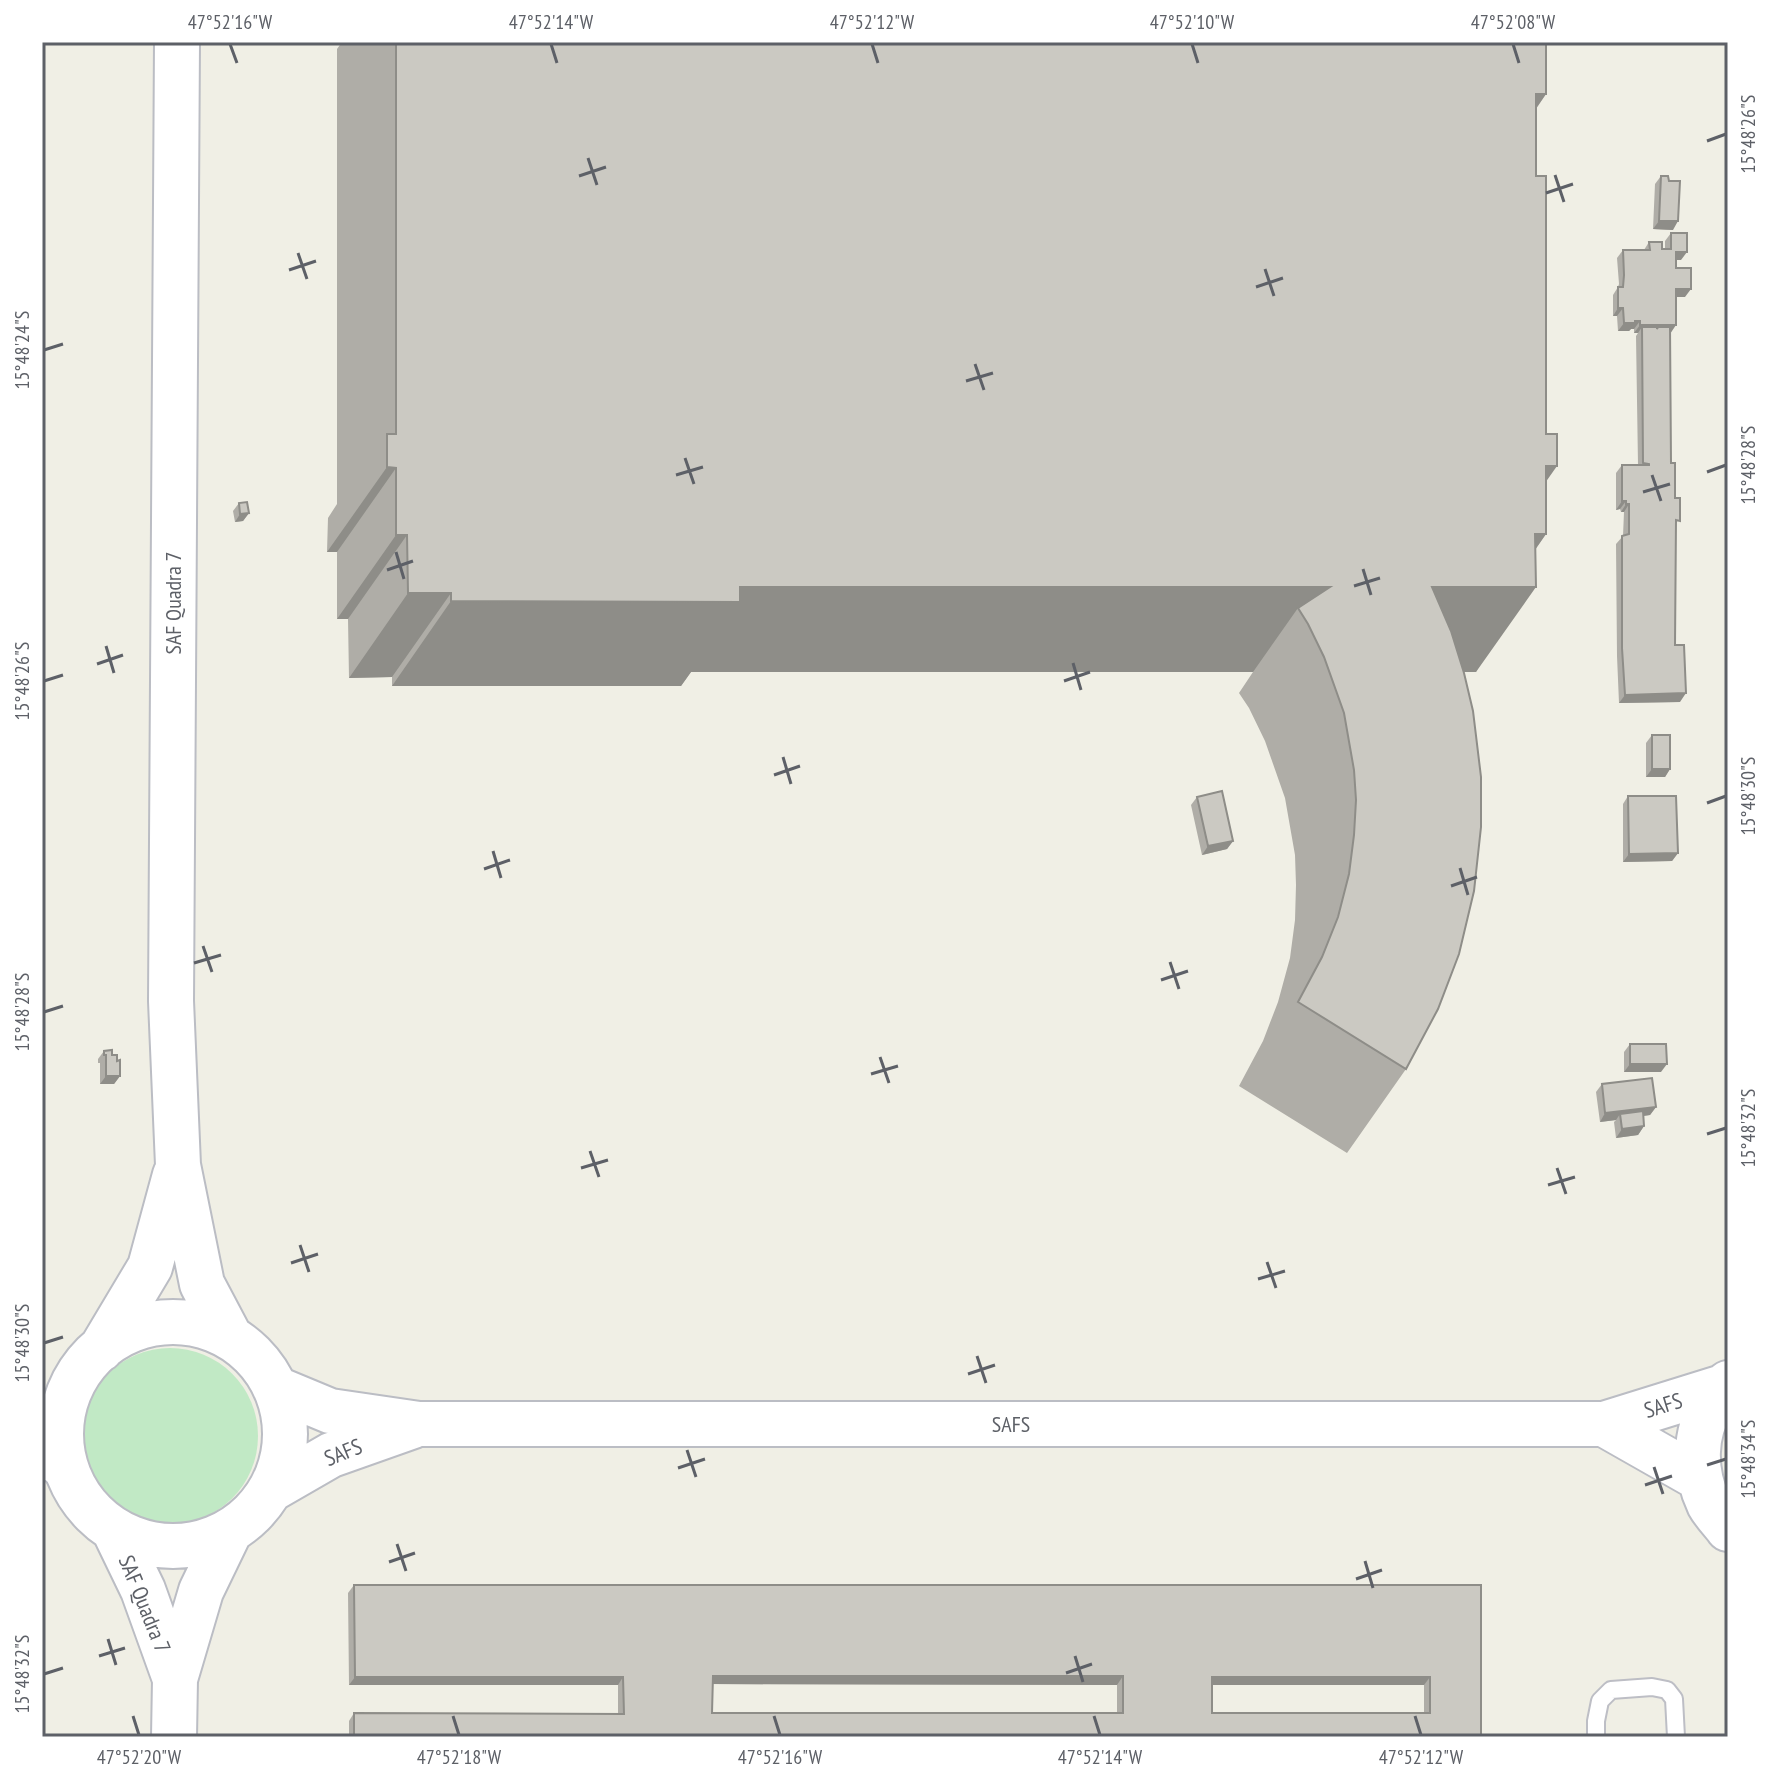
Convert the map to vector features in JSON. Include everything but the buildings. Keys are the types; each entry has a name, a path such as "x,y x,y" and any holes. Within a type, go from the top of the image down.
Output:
{"street":[{"name":"SAF Quadra 7","path":"177,42 171,1001 178,1165 202,1284 230,1337"},
{"name":"SAF Quadra 7","path":"100,1350 150,1267 178,1165"},
{"path":"163,1323 198,1324 230,1337 257,1359 277,1389 285,1422 284,1456 272,1489 256,1510 230,1531 207,1541 175,1546 143,1542 100,1517 69,1476 61,1444 63,1411 75,1380 100,1350 129,1331 163,1323"},
{"path":"1726,1385 1706,1414 1697,1446 1699,1478 1710,1507 1728,1529"},
{"name":"SAFS","path":"277,1389 330,1411 419,1424 1604,1424 1726,1385"},
{"name":"SAFS","path":"272,1489 331,1455 419,1424"},
{"name":"SAFS","path":"1604,1424 1699,1478"},
{"name":"SAF Quadra 7","path":"100,1517 143,1590 175,1679"},
{"name":"SAF Quadra 7","path":"174,1737 175,1679 201,1591 230,1531"}],"lane":[{"path":"42,1469 100,1517"},
{"path":"1596,1737 1600,1701 1611,1690 1652,1687 1667,1690 1674,1699 1676,1737"}],"green space":[{"path":"170,1348 204,1354 233,1373 252,1402 258,1436 252,1470 233,1499 204,1518 170,1524 136,1518 107,1499 88,1470 82,1436 88,1402 107,1373 136,1354"}]}
